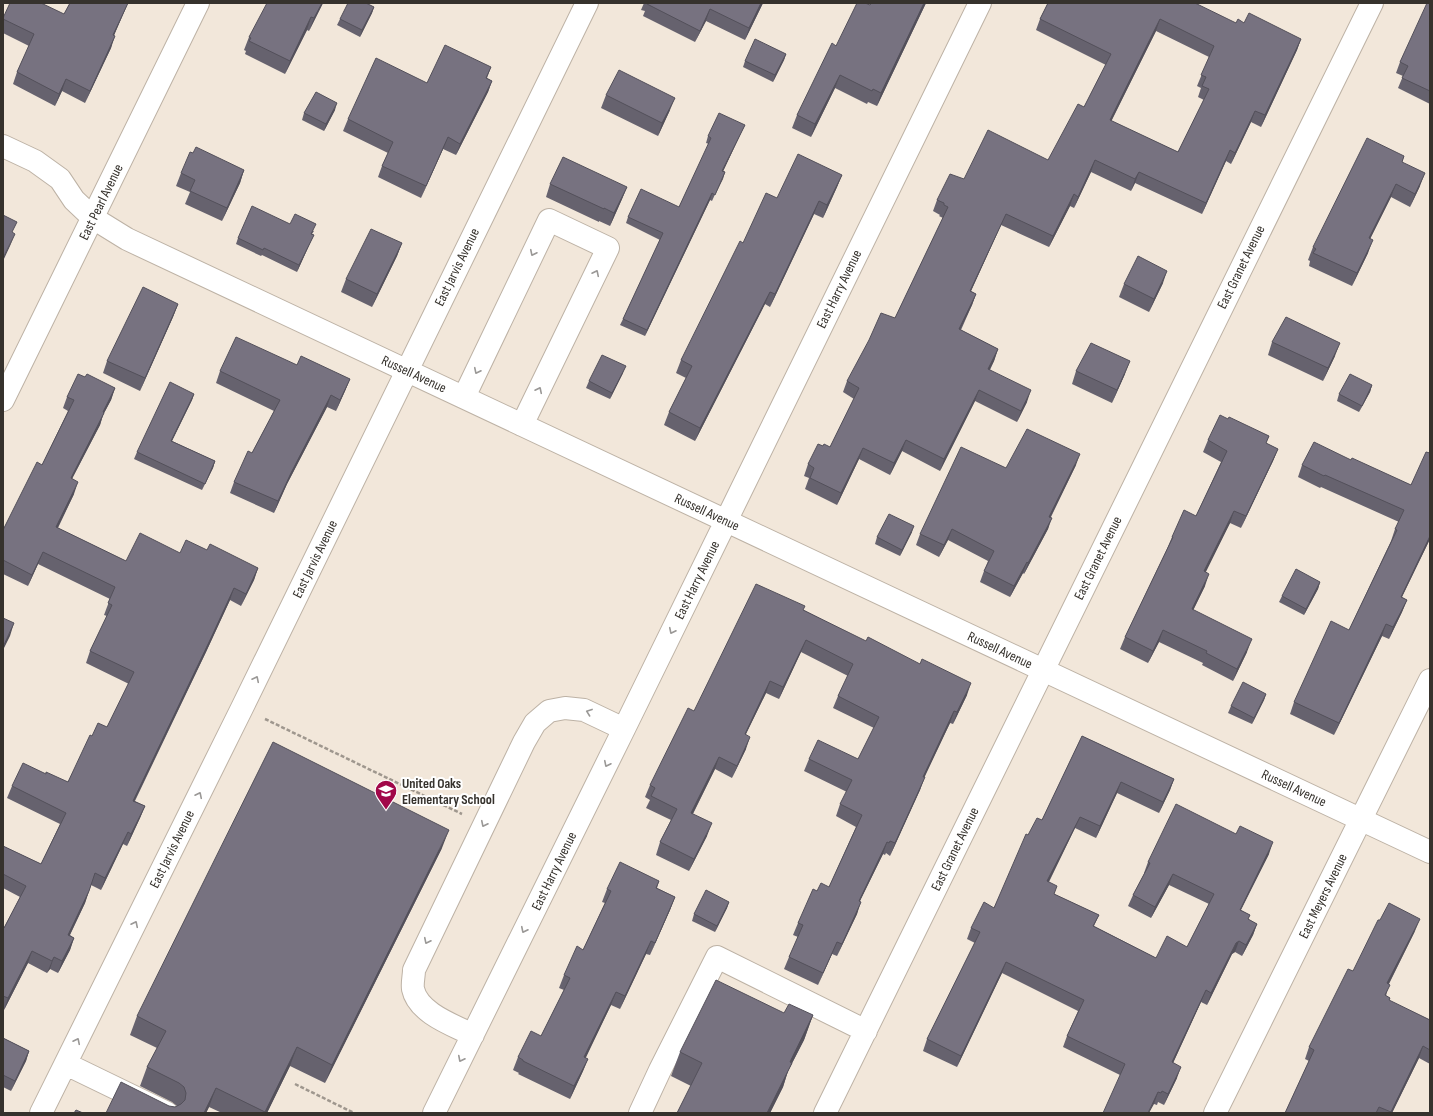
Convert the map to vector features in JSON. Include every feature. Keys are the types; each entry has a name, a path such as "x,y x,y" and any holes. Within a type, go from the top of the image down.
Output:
{"street":[{"name":"East Pearl Avenue","path":"3,400 198,3"},
{"name":"East Jarvis Avenue","path":"41,1113 242,708 587,3"},
{"name":"East Harry Avenue","path":"434,1113 980,3"},
{"name":"East Granet Avenue","path":"825,1113 1372,3"},
{"name":"Russell Avenue","path":"3,146 35,161 60,179 74,200 93,218 127,239 1430,852"},
{"path":"464,397 549,220 608,248 522,425"},
{"name":"East Meyers Avenue","path":"1215,1113 1430,680"},
{"path":"473,1035 441,1019 421,1005 413,989 414,970 524,742 535,724 549,711 565,708 584,710 624,728"},
{"path":"640,1113 716,957 866,1031"},
{"path":"66,1064 167,1113"}],"path":[{"path":"262,718 466,816"},
{"path":"295,1084 354,1113"}],"building":[{"path":"10,3 41,3 64,14 70,3 128,3 90,91 66,79 59,94 17,72 34,34 3,19"},
{"path":"267,3 322,3 314,18 311,17 290,61 249,41 251,38 249,37"},
{"path":"348,3 366,3 374,7 362,30 340,19"},
{"path":"761,3 749,28 710,9 700,31 647,4"},
{"path":"857,3 865,3 870,5 871,3 924,3 881,93 873,89 872,91 840,75 815,124 797,115 832,43 836,46"},
{"path":"1048,3 1195,3 1236,23 1238,19 1244,23 1249,13 1301,39 1265,115 1255,111 1235,153 1230,150 1206,203 1139,172 1135,179 1095,160 1078,197 1074,194 1053,236 1006,214 970,291 976,294 959,329 998,349 988,369 1031,390 1021,411 979,390 944,459 906,440 894,463 863,448 841,493 810,478 814,468 808,464 818,444 823,446 824,444 830,447 859,388 847,381 869,340 881,313 895,318 948,207 944,205 944,203 937,200 950,174 964,179 988,130 1048,160 1078,104 1084,107 1111,54 1040,19","holes":["1160,19 1214,46 1201,75 1206,77 1202,86 1209,89 1178,152 1110,120"]},
{"path":"1427,3 1430,3 1430,91 1402,78 1408,66 1400,62"},
{"path":"755,39 786,54 775,75 745,61"},
{"path":"445,45 491,67 486,78 492,81 460,144 448,137 426,186 382,166 393,142 348,119 376,58 427,83"},
{"path":"619,70 675,98 662,123 606,95"},
{"path":"316,92 337,103 326,124 304,113"},
{"path":"719,113 745,125 722,171 725,172 715,195 712,193 647,330 623,319 663,233 628,217 641,189 679,207 711,138 708,136"},
{"path":"1367,138 1404,156 1402,162 1425,173 1415,194 1396,184 1369,238 1373,240 1357,273 1313,253 1316,249 1313,247"},
{"path":"196,147 244,170 227,208 190,191 195,180 181,173 190,152 193,153"},
{"path":"798,154 842,175 827,205 819,201 775,294 770,292 700,428 669,412 692,366 681,360 740,241 743,243 766,193 777,198"},
{"path":"563,157 627,187 614,213 550,184"},
{"path":"252,206 290,224 295,214 316,224 311,234 314,235 299,265 264,248 263,250 238,238"},
{"path":"3,215 17,222 12,232 15,234 3,258"},
{"path":"371,229 402,243 377,294 346,279"},
{"path":"1138,256 1167,271 1154,299 1124,284"},
{"path":"143,287 178,304 145,378 107,361"},
{"path":"1286,317 1340,343 1328,368 1272,342"},
{"path":"236,337 297,365 301,356 350,379 340,400 331,395 278,501 234,482 248,451 252,453 280,400 220,371"},
{"path":"1091,343 1130,361 1117,390 1076,371"},
{"path":"602,355 626,366 612,393 589,381"},
{"path":"78,374 85,377 87,374 115,388 71,478 78,482 56,527 126,561 140,533 180,553 186,540 207,550 210,544 258,568 246,594 234,588 133,801 145,806 131,834 128,832 105,878 95,873 89,891 68,935 74,938 62,961 54,957 52,961 32,951 8,998 3,996 3,928 26,886 3,874 3,846 41,864 66,813 12,786 23,763 68,782 90,735 92,736 98,723 107,727 134,672 90,651 112,605 108,603 115,587 43,552 32,575 3,560 3,530 37,462 42,465 74,400 67,397"},
{"path":"1350,374 1372,385 1362,406 1339,394"},
{"path":"170,382 194,394 171,441 215,461 205,484 137,452"},
{"path":"1220,415 1228,419 1229,417 1269,436 1266,443 1278,449 1246,516 1234,511 1204,571 1209,574 1192,609 1252,639 1237,669 1206,653 1207,651 1163,630 1153,651 1125,637 1173,537 1184,510 1196,516 1227,451 1208,440"},
{"path":"1027,429 1080,454 1049,517 1052,518 1014,586 984,571 994,551 952,529 944,545 920,534 961,447 1006,468"},
{"path":"1314,442 1351,460 1352,458 1411,485 1426,452 1430,453 1430,536 1401,597 1407,600 1393,627 1386,624 1339,723 1294,702 1331,621 1349,630 1397,530 1395,529 1404,510 1302,465"},
{"path":"889,514 914,526 902,550 877,537"},
{"path":"1296,569 1320,582 1306,609 1282,596"},
{"path":"756,584 805,606 803,610 866,641 868,637 920,664 922,659 971,683 957,712 954,711 923,777 925,777 895,843 890,841 889,843 887,842 859,901 861,902 842,944 837,942 823,973 789,957 803,925 798,923 813,889 817,891 821,883 829,887 862,815 840,804 852,780 809,759 818,740 858,759 879,717 838,696 853,664 806,640 783,687 770,681 745,734 750,737 737,766 719,757 691,813 712,823 694,859 660,842 677,809 651,796 655,788 650,785 688,708 694,711"},
{"path":"3,618 14,623 3,647"},
{"path":"1243,682 1266,694 1254,718 1231,706"},
{"path":"1082,736 1174,779 1163,802 1121,782 1100,826 1080,817 1047,881 1057,886 1054,894 1099,915 1093,926 1156,958 1167,936 1187,947 1214,894 1173,874 1155,907 1133,895 1150,863 1148,862 1176,804 1236,834 1240,826 1273,842 1240,910 1250,915 1248,919 1257,924 1246,945 1239,941 1236,943 1211,993 1206,990 1172,1062 1181,1067 1168,1094 1162,1091 1161,1093 1158,1092 1148,1113 1103,1113 1125,1064 1067,1036 1084,1000 1006,962 961,1056 927,1039 980,932 971,928 984,902 994,908 1026,834 1028,835 1037,818 1042,820"},
{"path":"273,742 449,830 332,1065 297,1047 265,1112 216,1088 204,1113 106,1113 121,1082 169,1106 175,1107 185,1100 186,1093 184,1087 147,1067 166,1031 137,1016"},
{"path":"620,862 659,881 656,888 675,897 655,943 651,941 625,996 616,992 584,1057 588,1059 574,1086 523,1061 518,1057 531,1031 541,1036 570,978 564,975 577,946 583,950 611,891 607,889"},
{"path":"706,890 729,902 717,926 694,914"},
{"path":"1389,903 1420,919 1387,983 1390,985 1385,995 1390,998 1389,1000 1430,1020 1430,1050 1423,1046 1391,1112 1379,1107 1376,1113 1285,1113 1314,1050 1309,1047 1348,969 1353,971 1378,920 1380,920"},
{"path":"716,980 784,1013 789,1004 813,1015 790,1062 792,1063 767,1113 677,1113 702,1063 680,1052"},
{"path":"3,1038 29,1051 15,1081 3,1075"},
{"path":"76,1110 83,1113 74,1113"}],"place":[{"name":"United Oaks Elementary School","path":"386,810"}]}
